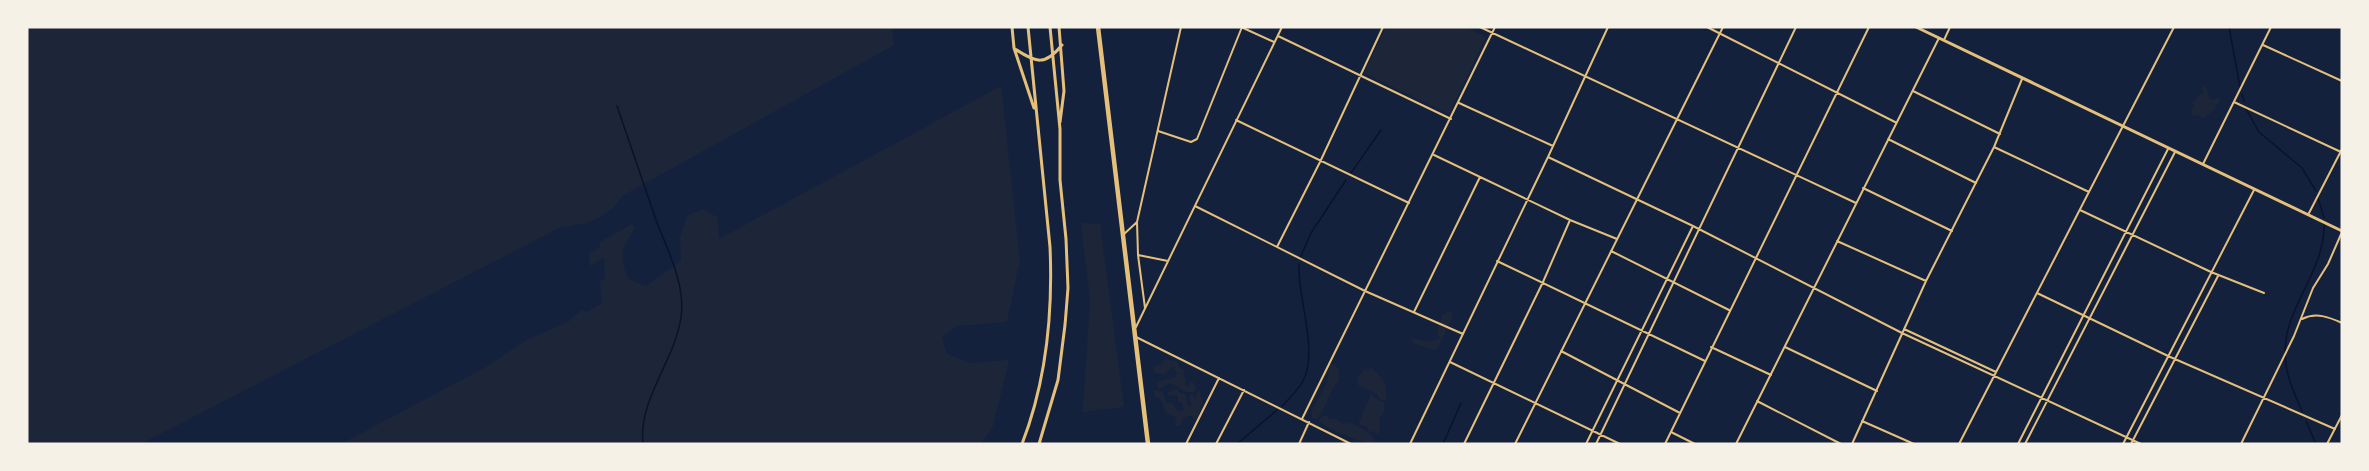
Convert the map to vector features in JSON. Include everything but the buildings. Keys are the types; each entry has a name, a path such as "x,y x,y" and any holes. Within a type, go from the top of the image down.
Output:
{"highway":[{"path":"1098,27 1148,444"}],"street":[{"path":"1012,27 1014,48 1036,113"},
{"path":"1022,444 1041,380 1051,302 1050,247 1028,27"},
{"path":"1039,444 1058,380 1067,304 1067,254 1060,180 1060,129 1050,27"},
{"path":"1059,27 1064,91 1060,129"},
{"path":"1145,309 1138,255 1137,222 1181,27"},
{"path":"1158,131 1191,142 1197,139 1241,27 1275,42"},
{"path":"1135,330 1282,27"},
{"path":"1276,247 1320,162 1383,27"},
{"path":"1480,27 1856,203"},
{"path":"1302,419 1495,27"},
{"path":"1410,444 1528,200 1608,27"},
{"path":"1707,27 1896,122"},
{"path":"1515,444 1722,27"},
{"path":"1596,444 1796,27"},
{"path":"1665,444 1869,27"},
{"path":"1916,27 2342,232 2328,264 2313,288 2301,320 2241,444"},
{"path":"1944,40 1950,27"},
{"path":"1959,444 2174,27"},
{"path":"2202,165 2271,27"},
{"path":"1278,36 1451,119"},
{"path":"1736,444 1939,38"},
{"path":"2263,44 2342,81"},
{"path":"1014,48 1032,60 1042,61 1053,56 1062,45"},
{"path":"1852,444 1926,281 1994,147 2022,79"},
{"path":"1912,91 2000,134"},
{"path":"2234,102 2341,150 2308,215"},
{"path":"1459,103 1553,146"},
{"path":"1236,120 1409,203"},
{"path":"1888,139 1976,183"},
{"path":"1994,147 2089,192"},
{"path":"2018,444 2168,149"},
{"path":"2025,444 2175,152"},
{"path":"1433,154 1570,220 1617,239"},
{"path":"1548,157 1700,229 1902,333 2132,442 2141,444"},
{"path":"1414,312 1480,177"},
{"path":"1863,188 1952,231"},
{"path":"2123,444 2254,190"},
{"path":"1195,206 1365,291 1463,334"},
{"path":"2080,210 2211,272 2264,293"},
{"path":"1464,444 1543,282 1570,220"},
{"path":"1122,236 1137,222"},
{"path":"1586,444 1693,226"},
{"path":"1837,240 1926,281"},
{"path":"1611,251 1729,310"},
{"path":"1138,255 1169,261"},
{"path":"1497,261 1705,361"},
{"path":"2132,442 2219,275"},
{"path":"2037,293 2168,356 2335,429"},
{"path":"2301,320 2312,315 2323,316 2342,323"},
{"path":"1904,329 1996,372"},
{"path":"1135,337 1351,444"},
{"path":"1712,347 1771,375"},
{"path":"1784,347 1877,391"},
{"path":"1561,351 1680,412"},
{"path":"1450,362 1620,444"},
{"path":"1185,444 1219,378"},
{"path":"1216,444 1244,390"},
{"path":"1757,401 1841,444"},
{"path":"2327,444 2342,415"},
{"path":"1862,421 1914,444"},
{"path":"1299,444 1309,422"},
{"path":"1671,432 1695,444"}],"shaded area":[{"path":"27,27 891,27 894,45 622,196 603,216 588,222 561,227 141,444 27,444"},
{"path":"1386,27 1466,27 1486,37 1449,114 1364,73"},
{"path":"2205,85 2210,100 2221,98 2215,109 2203,119 2199,115 2193,116 2191,109 2195,107 2192,102 2204,92 2202,88"},
{"path":"1001,86 1020,260 1007,322 957,326 942,337 946,353 969,363 1009,360 993,426 981,444 341,444 484,368 527,340 569,321 582,310 587,312 602,303 600,281 605,278 604,258 590,266 588,254 599,248 600,242 632,224 635,229 624,248 624,264 628,279 646,286 681,261 680,237 687,216 703,209 717,217 719,239"},
{"path":"1081,223 1100,224 1124,407 1083,412 1090,299"},
{"path":"1452,312 1453,316 1438,348 1434,350 1413,343 1411,338 1428,342 1440,338 1437,332 1442,315"},
{"path":"1165,359 1178,362 1180,368 1185,370 1183,374 1186,379 1185,385 1189,386 1190,382 1193,382 1196,388 1194,392 1186,392 1170,383 1159,390 1157,382 1175,377 1177,373 1173,366 1164,375 1154,372 1153,366 1160,365"},
{"path":"1335,364 1339,369 1339,380 1318,418 1314,419 1312,410 1327,383 1330,365"},
{"path":"1372,368 1384,381 1386,399 1381,400 1377,394 1358,385 1357,379 1364,370"},
{"path":"1176,389 1186,395 1187,405 1190,407 1192,404 1189,395 1193,395 1195,399 1200,391 1203,400 1198,419 1194,420 1191,415 1183,418 1181,425 1176,426 1175,417 1165,412 1162,402 1154,396 1155,390 1163,392 1166,402 1173,404 1178,411 1182,412 1184,409 1182,403 1178,401 1178,395 1167,396 1168,392"},
{"path":"1371,394 1380,401 1384,401 1384,412 1379,419 1380,432 1376,434 1373,431 1369,432 1367,426 1358,425"},
{"path":"1326,415 1343,424 1350,422 1366,431 1376,444 1354,439 1328,427 1318,419"}],"waterway":[{"path":"2229,27 2240,87"},
{"path":"2242,94 2244,101"},
{"path":"617,106 681,292 681,317 672,349 646,411 643,444"},
{"path":"2246,109 2259,132 2302,168 2316,191"},
{"path":"1351,173 1381,130"},
{"path":"1300,258 1311,233 1346,180"},
{"path":"2318,198 2324,218"},
{"path":"2302,411 2288,375 2285,353 2286,336 2318,258 2323,242 2324,225"},
{"path":"1282,406 1303,381 1309,355 1299,264"},
{"path":"1443,444 1461,403"},
{"path":"1237,444 1277,410"},
{"path":"2306,421 2316,444"}]}
